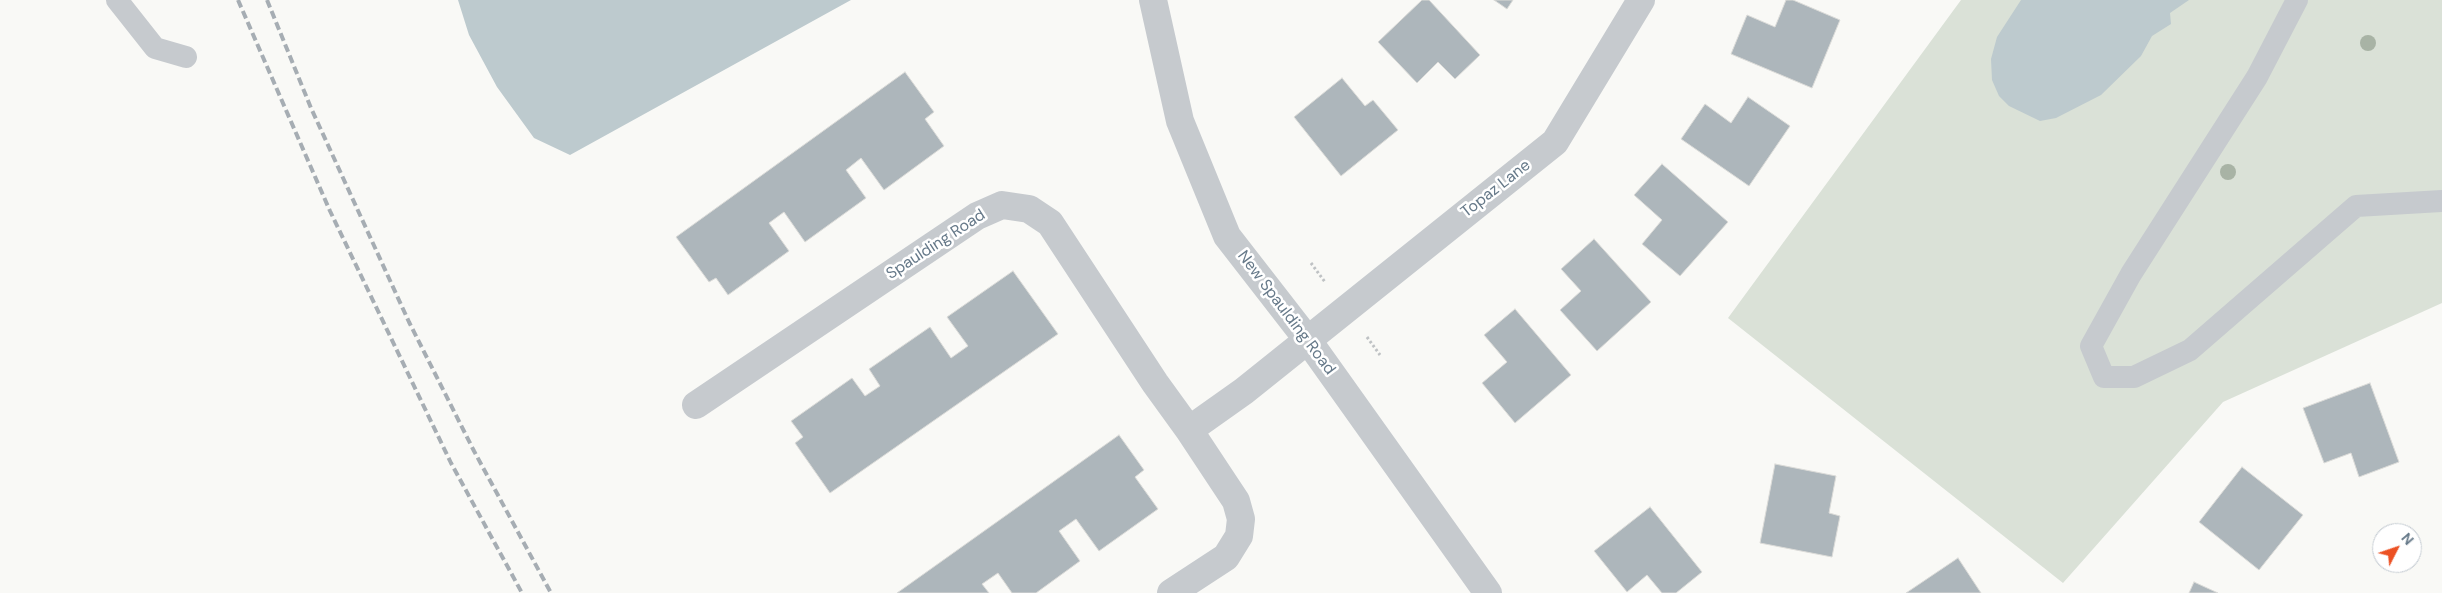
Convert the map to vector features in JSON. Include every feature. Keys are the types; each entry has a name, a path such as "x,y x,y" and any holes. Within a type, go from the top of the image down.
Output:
{"street":[{"name":"New Spaulding Road","path":"1153,0 1180,121 1228,236 1307,339 1488,593"},
{"name":"Topaz Lane","path":"1307,339 1555,142 1641,0"},
{"name":"Spaulding Road","path":"696,405 978,216 1002,206 1029,208 1050,223 1155,383 1236,501 1241,519 1239,536 1226,557 1170,593"},
{"path":"1189,430 1244,391 1307,339"}],"lane":[{"path":"117,0 155,48 186,57"},
{"path":"2297,0 2257,77 2131,274 2091,346 2104,376 2134,377 2190,350 2356,206 2442,200"}],"shaded area":[{"path":"458,0 851,0 570,155 534,138 497,87 469,35"},
{"path":"1961,0 2442,0 2442,303 2223,402 2063,583 1728,318"},
{"path":"2021,0 2189,0 2170,13 2171,24 2152,36 2141,56 2101,95 2056,118 2040,121 2009,106 1999,96 1992,80 1991,59 1997,37"}],"building":[{"path":"1422,0 1429,0 1480,55 1455,79 1438,62 1417,83 1378,42"},
{"path":"1494,0 1513,0 1507,9"},
{"path":"1786,0 1793,0 1840,20 1812,88 1731,54 1747,15 1775,27"},
{"path":"905,72 934,112 925,119 944,146 884,190 861,158 846,170 866,198 805,242 784,212 769,223 789,251 728,295 716,278 709,282 676,237"},
{"path":"1342,78 1365,106 1373,100 1398,130 1341,176 1294,117"},
{"path":"1748,97 1790,126 1749,186 1681,139 1705,104 1731,123"},
{"path":"1662,164 1728,222 1680,276 1642,244 1662,220 1634,195"},
{"path":"1594,239 1651,302 1597,351 1560,310 1581,291 1561,269"},
{"path":"1013,271 1058,334 830,493 795,443 803,437 791,421 852,378 865,396 880,386 869,369 930,327 951,358 968,346 947,317"},
{"path":"1515,309 1571,375 1515,423 1482,383 1507,362 1484,335"},
{"path":"2370,383 2399,462 2359,477 2351,453 2324,463 2303,408"},
{"path":"1119,435 1144,470 1135,477 1158,509 1099,551 1076,519 1059,531 1080,561 1036,593 1012,593 998,573 982,584 989,593 897,593"},
{"path":"1775,464 1836,476 1829,513 1840,516 1832,557 1760,543"},
{"path":"2242,467 2303,515 2259,570 2199,522"},
{"path":"1650,507 1702,572 1676,593 1662,593 1647,575 1627,592 1594,551"},
{"path":"1958,558 1981,593 1906,593"},
{"path":"2194,582 2218,593 2189,593"}],"railway":[{"path":"238,0 330,211 451,463 522,593"},
{"path":"267,0 311,108 409,322 474,451 551,593"}]}
